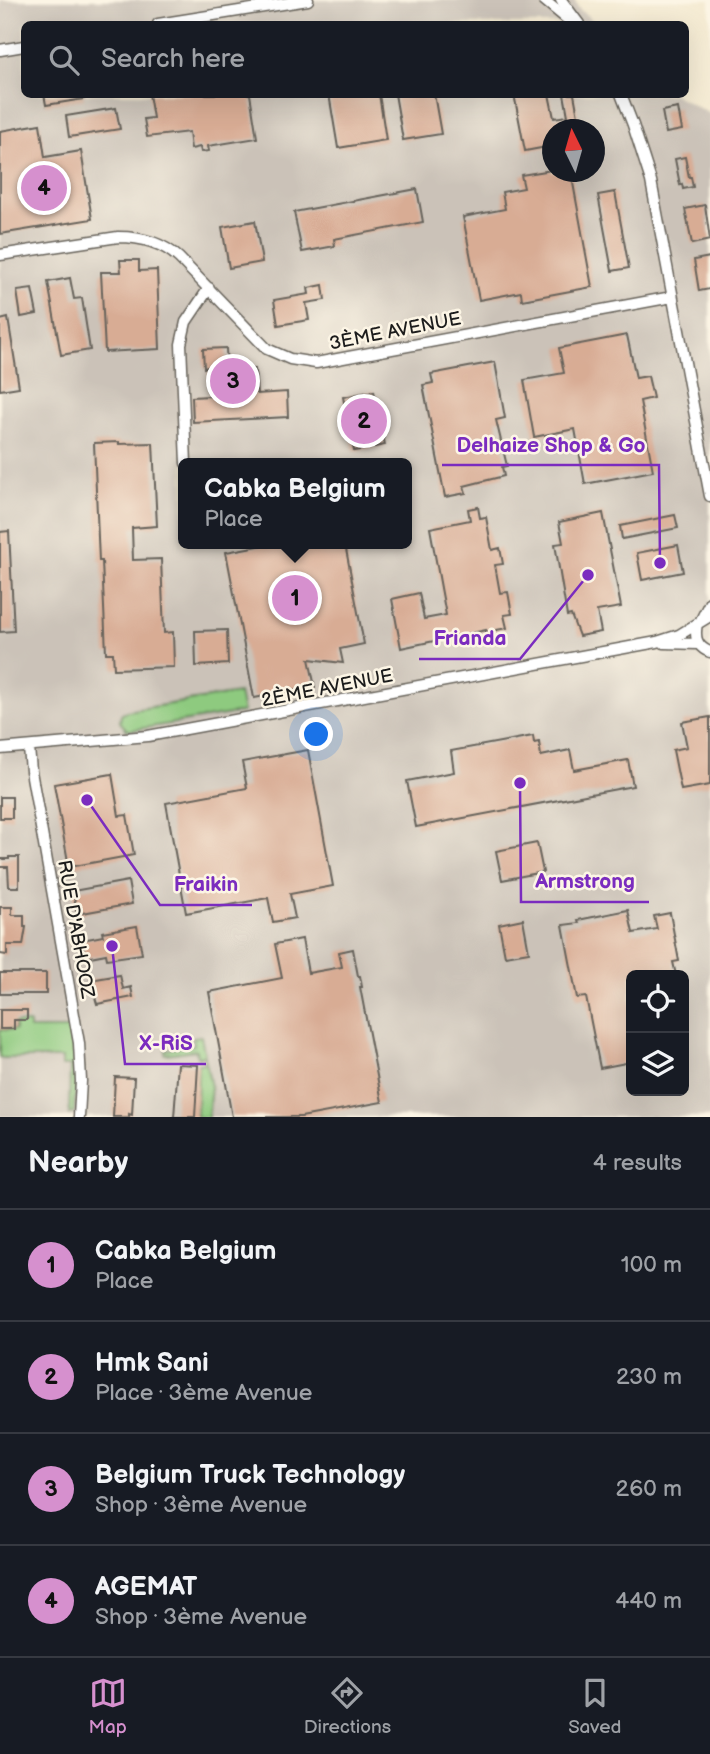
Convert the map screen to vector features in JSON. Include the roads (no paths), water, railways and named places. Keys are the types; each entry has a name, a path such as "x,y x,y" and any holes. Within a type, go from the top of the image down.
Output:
{"street":[{"path":"177,21 308,0"},
{"path":"544,0 569,21"},
{"path":"561,0 577,21"},
{"path":"0,50 21,46"},
{"path":"623,98 651,181 710,496"},
{"name":"3ÈME AVENUE","path":"0,255 130,237 154,243 170,249 267,349 290,359 316,363 673,297"},
{"path":"186,458 181,344 186,322 209,288"},
{"path":"698,430 710,428"},
{"path":"710,602 696,638 698,644 710,652"},
{"name":"2ÈME AVENUE","path":"0,749 148,736 234,722 657,642 679,635 703,620"},
{"name":"2ÈME AVENUE","path":"657,642 698,644"},
{"name":"RUE D'ABHOOZ","path":"29,748 79,1043 79,1117"}],"place":[{"name":"AGEMAT","path":"44,188"},
{"name":"Belgium Truck Technology","path":"233,381"},
{"name":"Hmk Sani","path":"364,421"},
{"name":"Delhaize Shop & Go","path":"660,563"},
{"name":"Frianda","path":"588,575"},
{"name":"Cabka Belgium","path":"295,598"},
{"name":"Armstrong","path":"520,783"},
{"name":"Fraikin","path":"87,800"},
{"name":"X-RiS","path":"112,946"}]}
